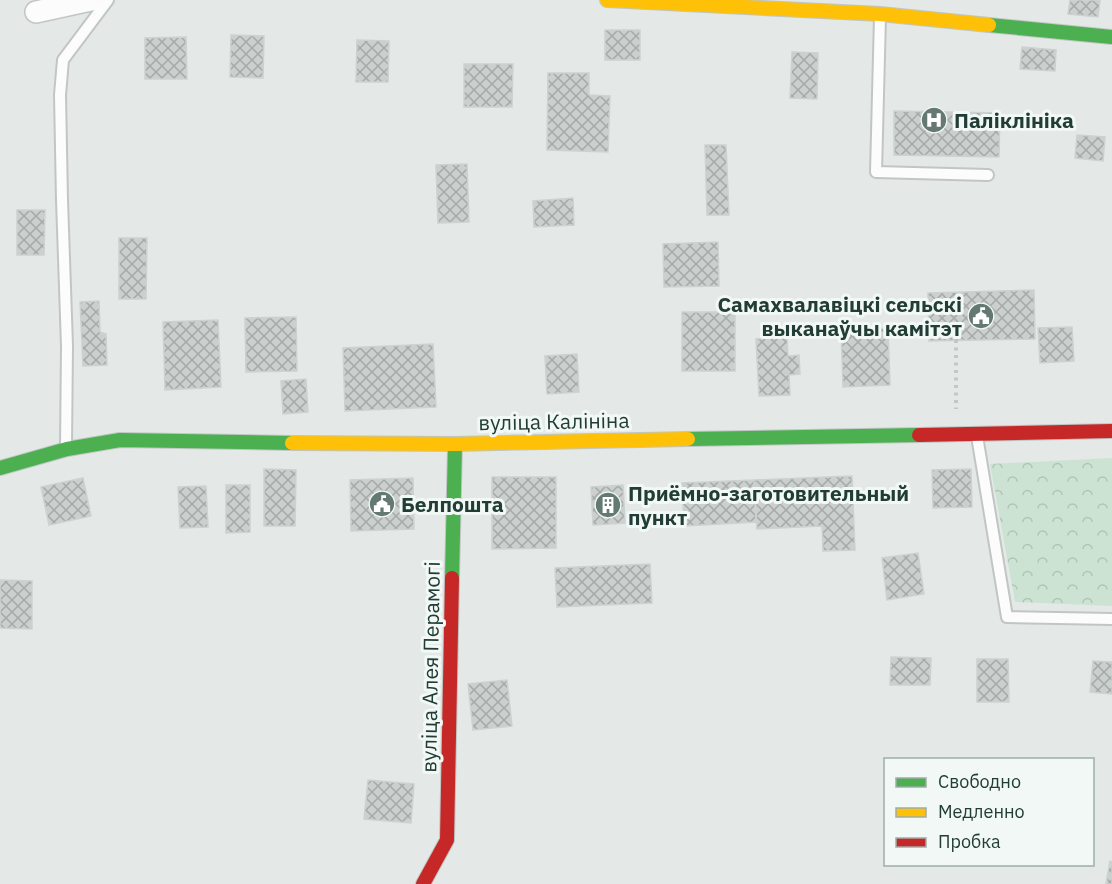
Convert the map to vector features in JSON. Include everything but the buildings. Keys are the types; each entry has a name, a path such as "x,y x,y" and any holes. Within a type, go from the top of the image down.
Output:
{"street":[{"path":"36,12 92,0"},
{"path":"608,0 880,14 1112,37"},
{"name":"вуліца Калініна","path":"0,468 67,449 120,440 455,444 1112,431"},
{"name":"вуліца Алея Перамогі","path":"423,884 447,840 455,444"}],"lane":[{"path":"67,449 67,346 60,95 63,60 108,0"},
{"path":"880,14 876,172 988,175"},
{"path":"977,433 1008,617 1112,619"}],"green space":[{"path":"1112,458 1112,606 1015,602 990,464"}],"traffic: fast":[{"path":"989,25 1112,37"},
{"path":"688,439 919,435"},
{"path":"0,468 67,449 120,440 292,443"},
{"path":"452,578 455,444"}],"traffic: slow":[{"path":"607,0 880,14 989,25"},
{"path":"292,443 455,444 688,439"}],"traffic: jam":[{"path":"919,435 1112,431"},
{"path":"423,884 447,840 452,578"}],"place":[{"name":"Паліклініка","path":"934,120"},
{"name":"Самахвалавіцкі сельскі выканаўчы камітэт","path":"981,316"},
{"name":"Белпошта","path":"382,504"},
{"name":"Приёмно-заготовительный пункт","path":"608,505"}]}
